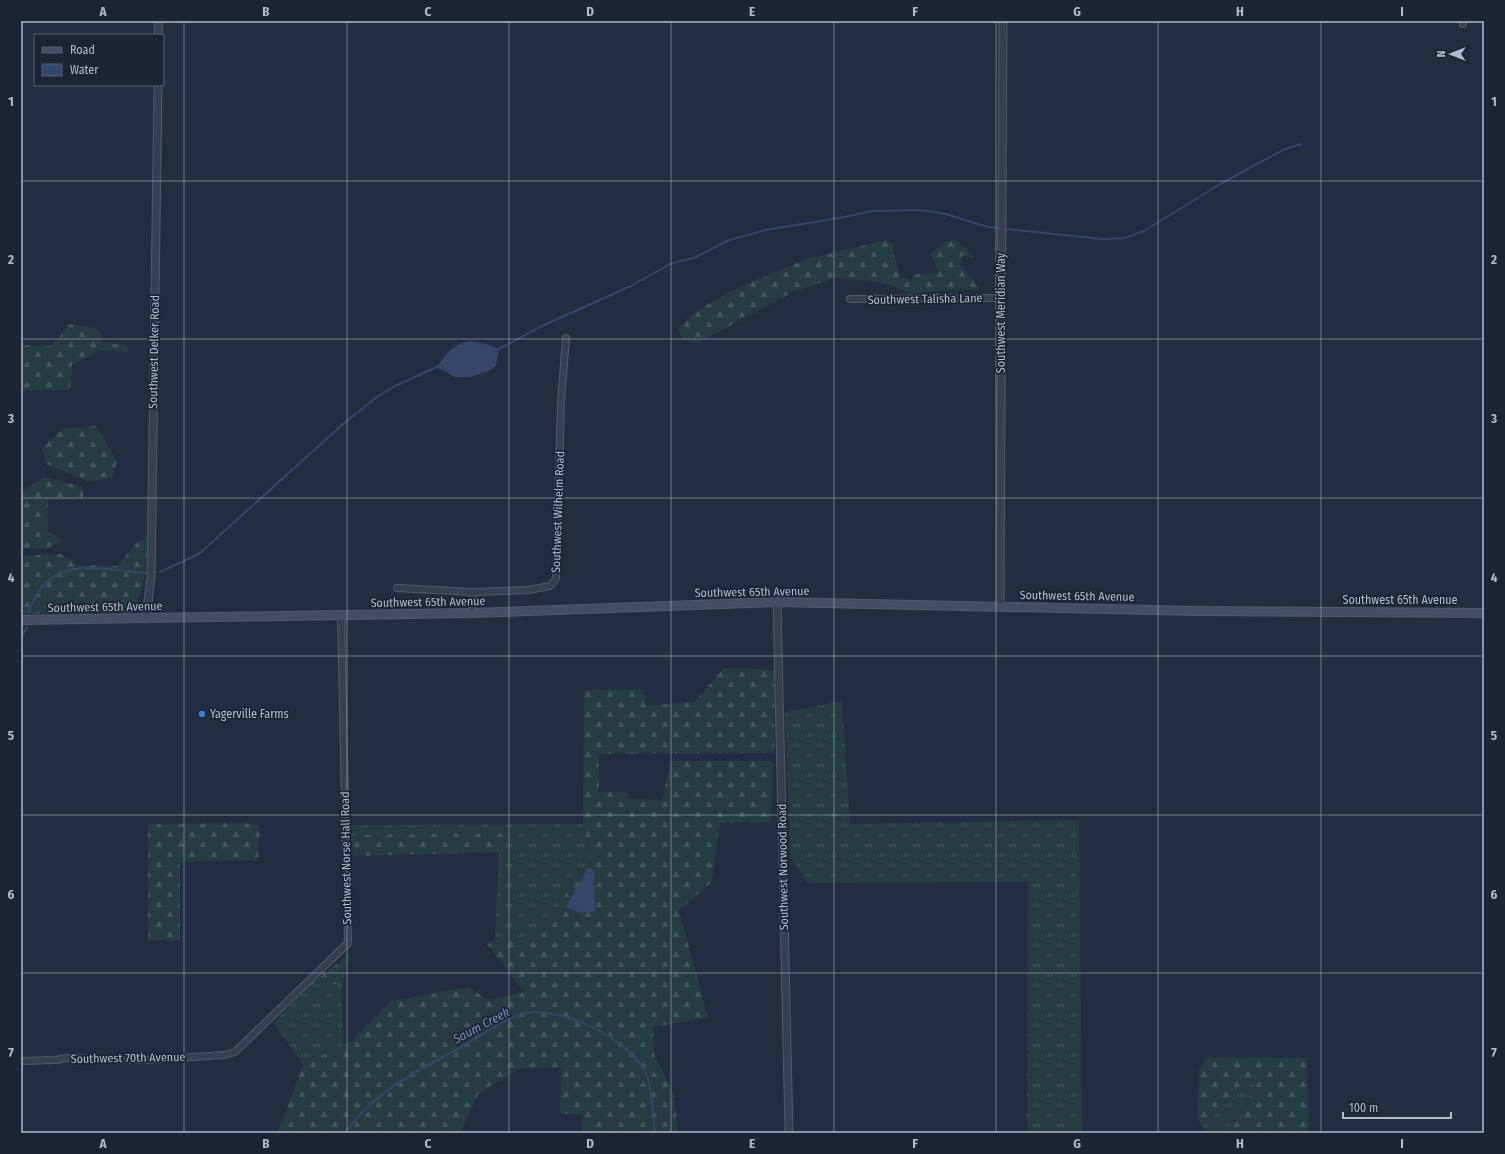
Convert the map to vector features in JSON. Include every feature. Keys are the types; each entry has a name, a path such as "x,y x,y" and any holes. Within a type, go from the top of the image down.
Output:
{"main road":[{"name":"Southwest 65th Avenue","path":"21,620 472,613 777,602 1197,611 1484,613"}],"street":[{"path":"158,34 159,21"},
{"name":"Southwest Meridian Way","path":"1000,606 1003,21"},
{"name":"Southwest Delker Road","path":"146,619 152,569 158,86"},
{"name":"Southwest Talisha Lane","path":"850,299 1001,298"},
{"name":"Southwest Wilhelm Road","path":"473,592 542,588 550,586 556,579 560,409 566,338"},
{"path":"397,588 473,592 472,613"},
{"name":"Southwest Norwood Road","path":"777,602 789,1133"},
{"name":"Southwest Norse Hall Road","path":"235,1052 348,944 341,615"},
{"name":"Southwest 70th Avenue","path":"21,1061 56,1060 67,1058 148,1060 224,1055 235,1052"}],"green space":[{"path":"886,240 893,244 900,277 911,280 913,274 939,273 931,254 943,243 954,240 966,248 974,258 963,255 960,264 981,289 909,293 885,283 835,278 793,292 698,343 683,340 678,329 690,316 743,285 807,259"},
{"path":"69,324 99,329 102,342 126,345 129,352 103,350 72,364 70,390 21,390 21,345 52,346"},
{"path":"96,426 117,460 113,479 87,481 46,464 42,448 63,428"},
{"path":"44,477 83,487 83,499 48,500 47,530 63,541 45,549 21,549 21,492"},
{"path":"149,536 143,585 133,613 21,614 21,556 61,554 79,565 117,566 142,537"},
{"path":"724,668 774,670 774,753 599,754 599,792 628,792 628,799 662,800 671,761 773,761 771,822 720,823 712,882 679,910 708,1018 653,1027 654,1054 674,1094 678,1133 582,1133 582,1114 560,1114 561,1067 519,1069 479,1093 460,1133 277,1133 303,1065 350,1042 391,1001 468,987 489,1000 524,992 487,944 541,937 570,886 592,862 583,824 584,690 644,689 645,706 694,702"},
{"path":"842,701 850,824 1079,820 1082,1133 1027,1133 1028,882 807,883 790,855 785,712"},
{"path":"243,823 260,825 258,860 180,862 180,940 148,941 148,824"},
{"path":"583,824 592,862 570,886 541,937 487,944 495,939 499,852 506,852 504,833 351,835 349,825"},
{"path":"504,833 506,852 353,856 351,835"},
{"path":"349,955 342,984 310,984"},
{"path":"310,984 342,984 343,1046 303,1065 274,1023"},
{"path":"1208,1057 1307,1058 1309,1133 1227,1133 1256,1086 1244,1081 1202,1126 1197,1117 1199,1070"},
{"path":"1244,1081 1256,1085 1227,1133 1206,1133 1202,1126"}],"water":[{"path":"471,341 490,345 499,349 496,365 491,370 471,377 455,377 437,367 455,346"},
{"path":"588,868 594,870 595,911 584,913 566,906"}],"waterway":[{"path":"497,350 544,325 631,286 672,263 694,258 727,241 765,230 840,218 872,211 920,210 946,214 988,227 1102,239 1125,238 1144,231 1220,184 1285,149 1301,144"},
{"path":"160,572 199,554 343,424 377,397 395,386 439,366"},
{"path":"29,613 37,594 48,581 61,573 76,569 92,568 146,573"},
{"path":"21,638 27,627"},
{"name":"Saum Creek","path":"345,1133 355,1120 380,1096 408,1077 504,1021 521,1014 537,1012 555,1014 574,1019 593,1027 611,1037 639,1062 649,1081 655,1133"}],"place":[{"name":"Yagerville Farms","path":"202,714"}]}
